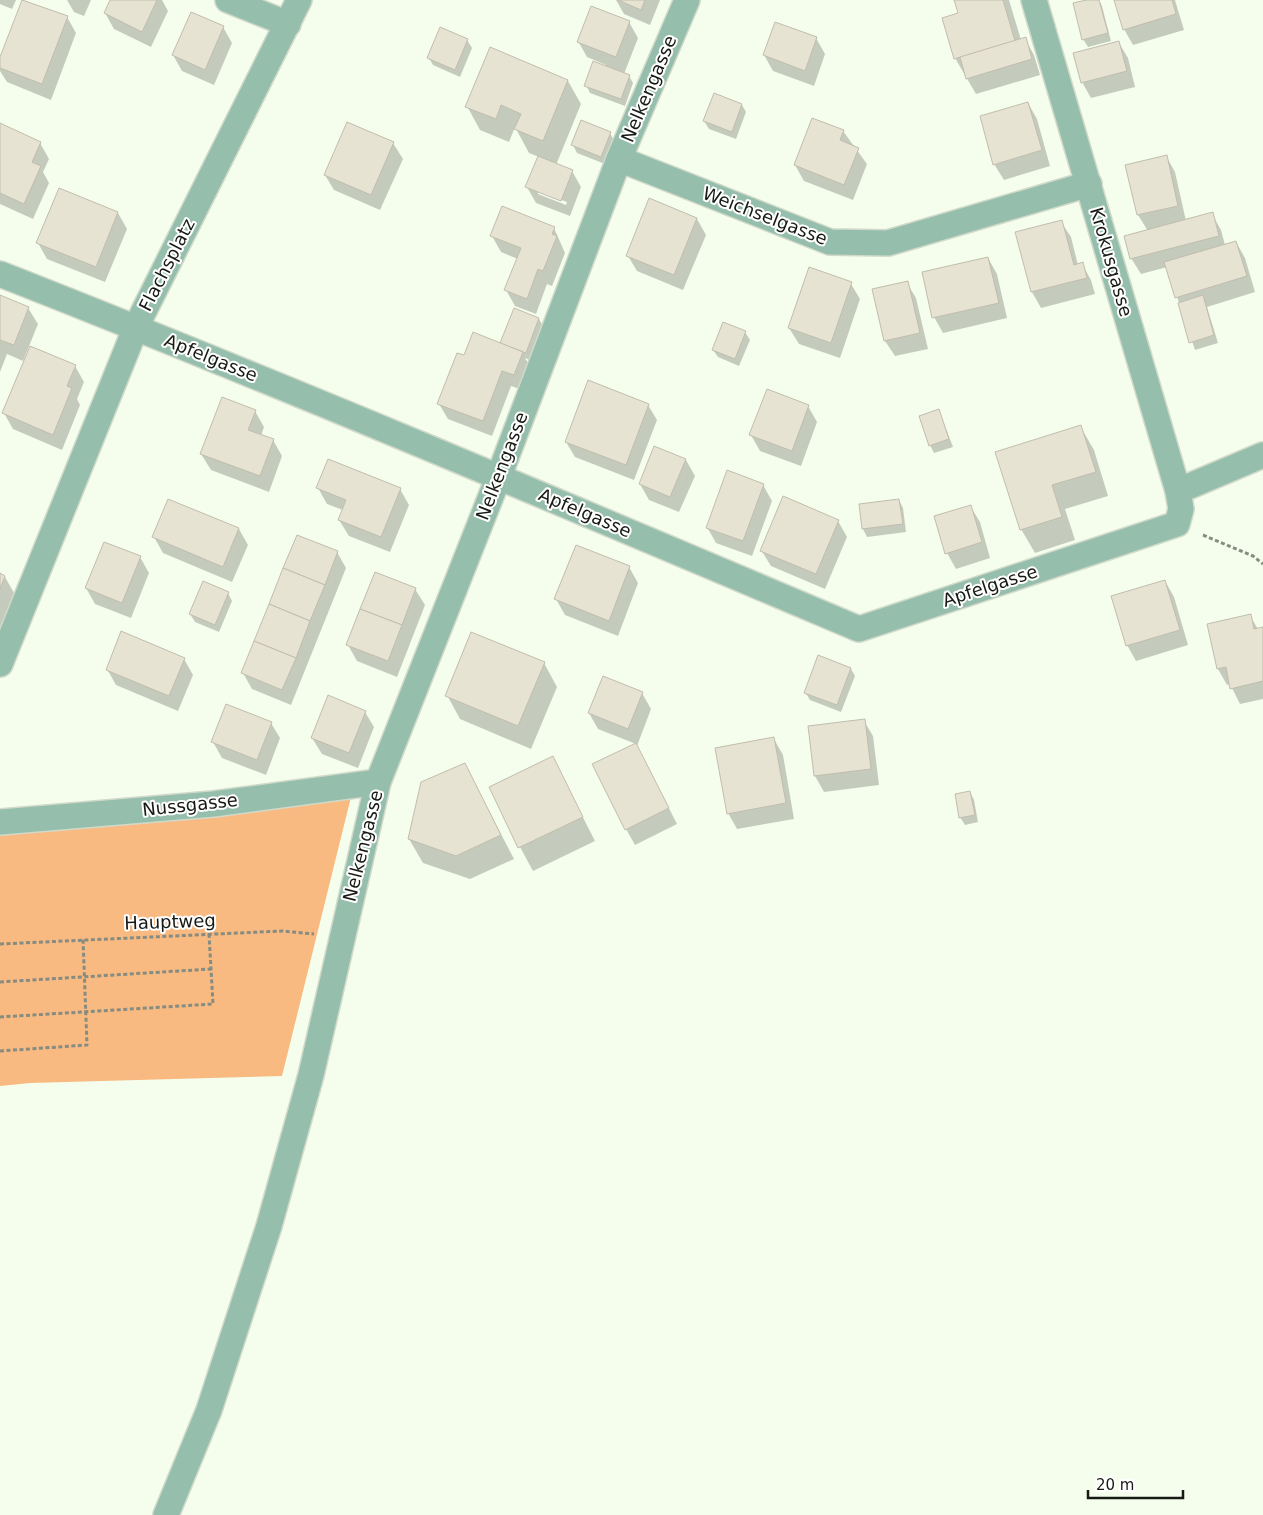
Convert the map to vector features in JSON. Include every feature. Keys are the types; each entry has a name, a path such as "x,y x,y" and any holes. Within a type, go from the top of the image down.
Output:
{"street":[{"path":"228,0 288,24"},
{"name":"Flachsplatz","path":"0,664 136,328 299,0"},
{"name":"Nelkengasse","path":"166,1515 209,1410 269,1226 311,1075 340,940 378,782 499,476 619,159 687,0"},
{"name":"Krokusgasse","path":"1034,0 1178,491 1180,508 1177,524"},
{"name":"Weichselgasse","path":"619,159 830,242 888,243 1089,184"},
{"name":"Apfelgasse","path":"0,274 499,476 858,628 1177,524"},
{"path":"1178,491 1263,455"},
{"name":"Nussgasse","path":"0,822 213,804 378,782"}],"path":[{"path":"1177,524 1253,556 1263,564"},
{"name":"Hauptweg","path":"0,944 282,931 317,934 340,940"},
{"path":"0,1017 213,1004 210,934"},
{"path":"0,1051 87,1045 83,939"},
{"path":"0,982 84,975 211,969"}],"shaded area":[{"path":"351,797 282,1076 30,1083 0,1086 0,832"}],"building":[{"path":"22,0 68,16 42,84 0,68 0,57"},
{"path":"110,0 157,0 142,32 104,13"},
{"path":"618,0 645,0 641,10"},
{"path":"954,0 1003,0 1015,41 954,59 942,18 958,13"},
{"path":"1099,0 1108,33 1082,40 1073,3"},
{"path":"1114,0 1172,0 1176,14 1123,30"},
{"path":"591,6 630,21 616,57 577,42"},
{"path":"191,12 224,26 205,70 172,55"},
{"path":"775,22 817,37 805,71 763,55"},
{"path":"440,27 468,39 455,70 427,58"},
{"path":"1026,37 1032,59 966,79 960,57"},
{"path":"1119,41 1127,71 1081,83 1073,53"},
{"path":"490,47 568,80 543,141 514,129 521,114 501,105 496,119 465,107"},
{"path":"593,61 630,75 621,99 584,86"},
{"path":"714,93 742,104 732,132 703,121"},
{"path":"1028,102 1042,150 993,165 980,116"},
{"path":"812,118 844,130 840,140 859,148 844,185 794,165"},
{"path":"581,120 611,132 601,157 571,145"},
{"path":"347,122 394,142 371,195 324,175"},
{"path":"0,123 41,142 32,162 41,166 24,204 0,193"},
{"path":"1167,155 1178,206 1137,215 1125,165"},
{"path":"538,156 573,170 561,201 525,187"},
{"path":"59,188 118,212 96,267 36,243"},
{"path":"649,198 697,218 674,275 626,256"},
{"path":"502,206 555,227 552,234 557,236 543,271 538,269 527,299 504,290 521,248 490,236"},
{"path":"1213,212 1219,236 1130,259 1124,236"},
{"path":"1062,220 1074,265 1083,262 1087,278 1031,292 1015,232"},
{"path":"1236,241 1247,276 1175,298 1164,262"},
{"path":"988,257 999,303 932,318 922,272"},
{"path":"809,267 852,282 831,343 788,328"},
{"path":"908,281 920,333 884,341 872,289"},
{"path":"0,295 29,307 14,345 0,340"},
{"path":"1203,295 1214,335 1189,343 1178,303"},
{"path":"514,308 539,318 526,353 500,343"},
{"path":"723,322 746,331 735,359 712,350"},
{"path":"473,332 523,352 514,375 502,371 483,421 437,404 457,353 464,355"},
{"path":"30,346 76,365 67,386 72,388 53,435 2,413"},
{"path":"588,380 649,404 626,465 565,442"},
{"path":"767,389 809,405 792,451 749,435"},
{"path":"222,397 256,410 248,430 274,439 260,476 200,454"},
{"path":"939,409 949,439 929,446 919,416"},
{"path":"1081,425 1096,472 1052,485 1062,517 1020,530 995,452"},
{"path":"654,446 686,459 670,497 639,484"},
{"path":"328,459 401,488 381,537 338,520 346,500 316,488"},
{"path":"727,470 764,484 743,541 706,528"},
{"path":"783,496 839,520 816,574 760,551"},
{"path":"168,499 239,528 223,567 152,537"},
{"path":"899,499 903,524 862,529 859,504"},
{"path":"971,505 982,542 945,554 934,516"},
{"path":"297,535 338,551 325,585 283,568"},
{"path":"104,542 141,556 122,603 85,588"},
{"path":"576,545 630,566 609,621 554,599"},
{"path":"283,568 325,585 310,621 269,604"},
{"path":"375,572 416,588 402,625 360,609"},
{"path":"0,573 5,576 0,589"},
{"path":"1165,580 1180,630 1126,646 1111,596"},
{"path":"203,581 229,592 215,625 189,614"},
{"path":"269,604 310,621 296,658 254,641"},
{"path":"360,609 402,625 388,661 346,645"},
{"path":"1251,614 1254,629 1263,627 1263,681 1230,689 1226,667 1217,669 1207,624"},
{"path":"121,631 185,658 169,696 106,670"},
{"path":"471,632 545,662 518,726 445,696"},
{"path":"254,641 296,658 282,690 241,673"},
{"path":"818,655 851,668 837,705 804,693"},
{"path":"603,676 643,692 628,729 588,713"},
{"path":"328,695 366,711 349,753 311,738"},
{"path":"226,704 272,722 257,760 211,742"},
{"path":"865,719 871,769 814,776 808,726"},
{"path":"774,737 786,803 727,814 715,748"},
{"path":"636,743 669,808 625,830 592,764"},
{"path":"553,756 583,817 518,848 489,787"},
{"path":"465,763 501,835 456,856 408,839 421,782"},
{"path":"970,791 975,815 959,818 955,794"}]}
